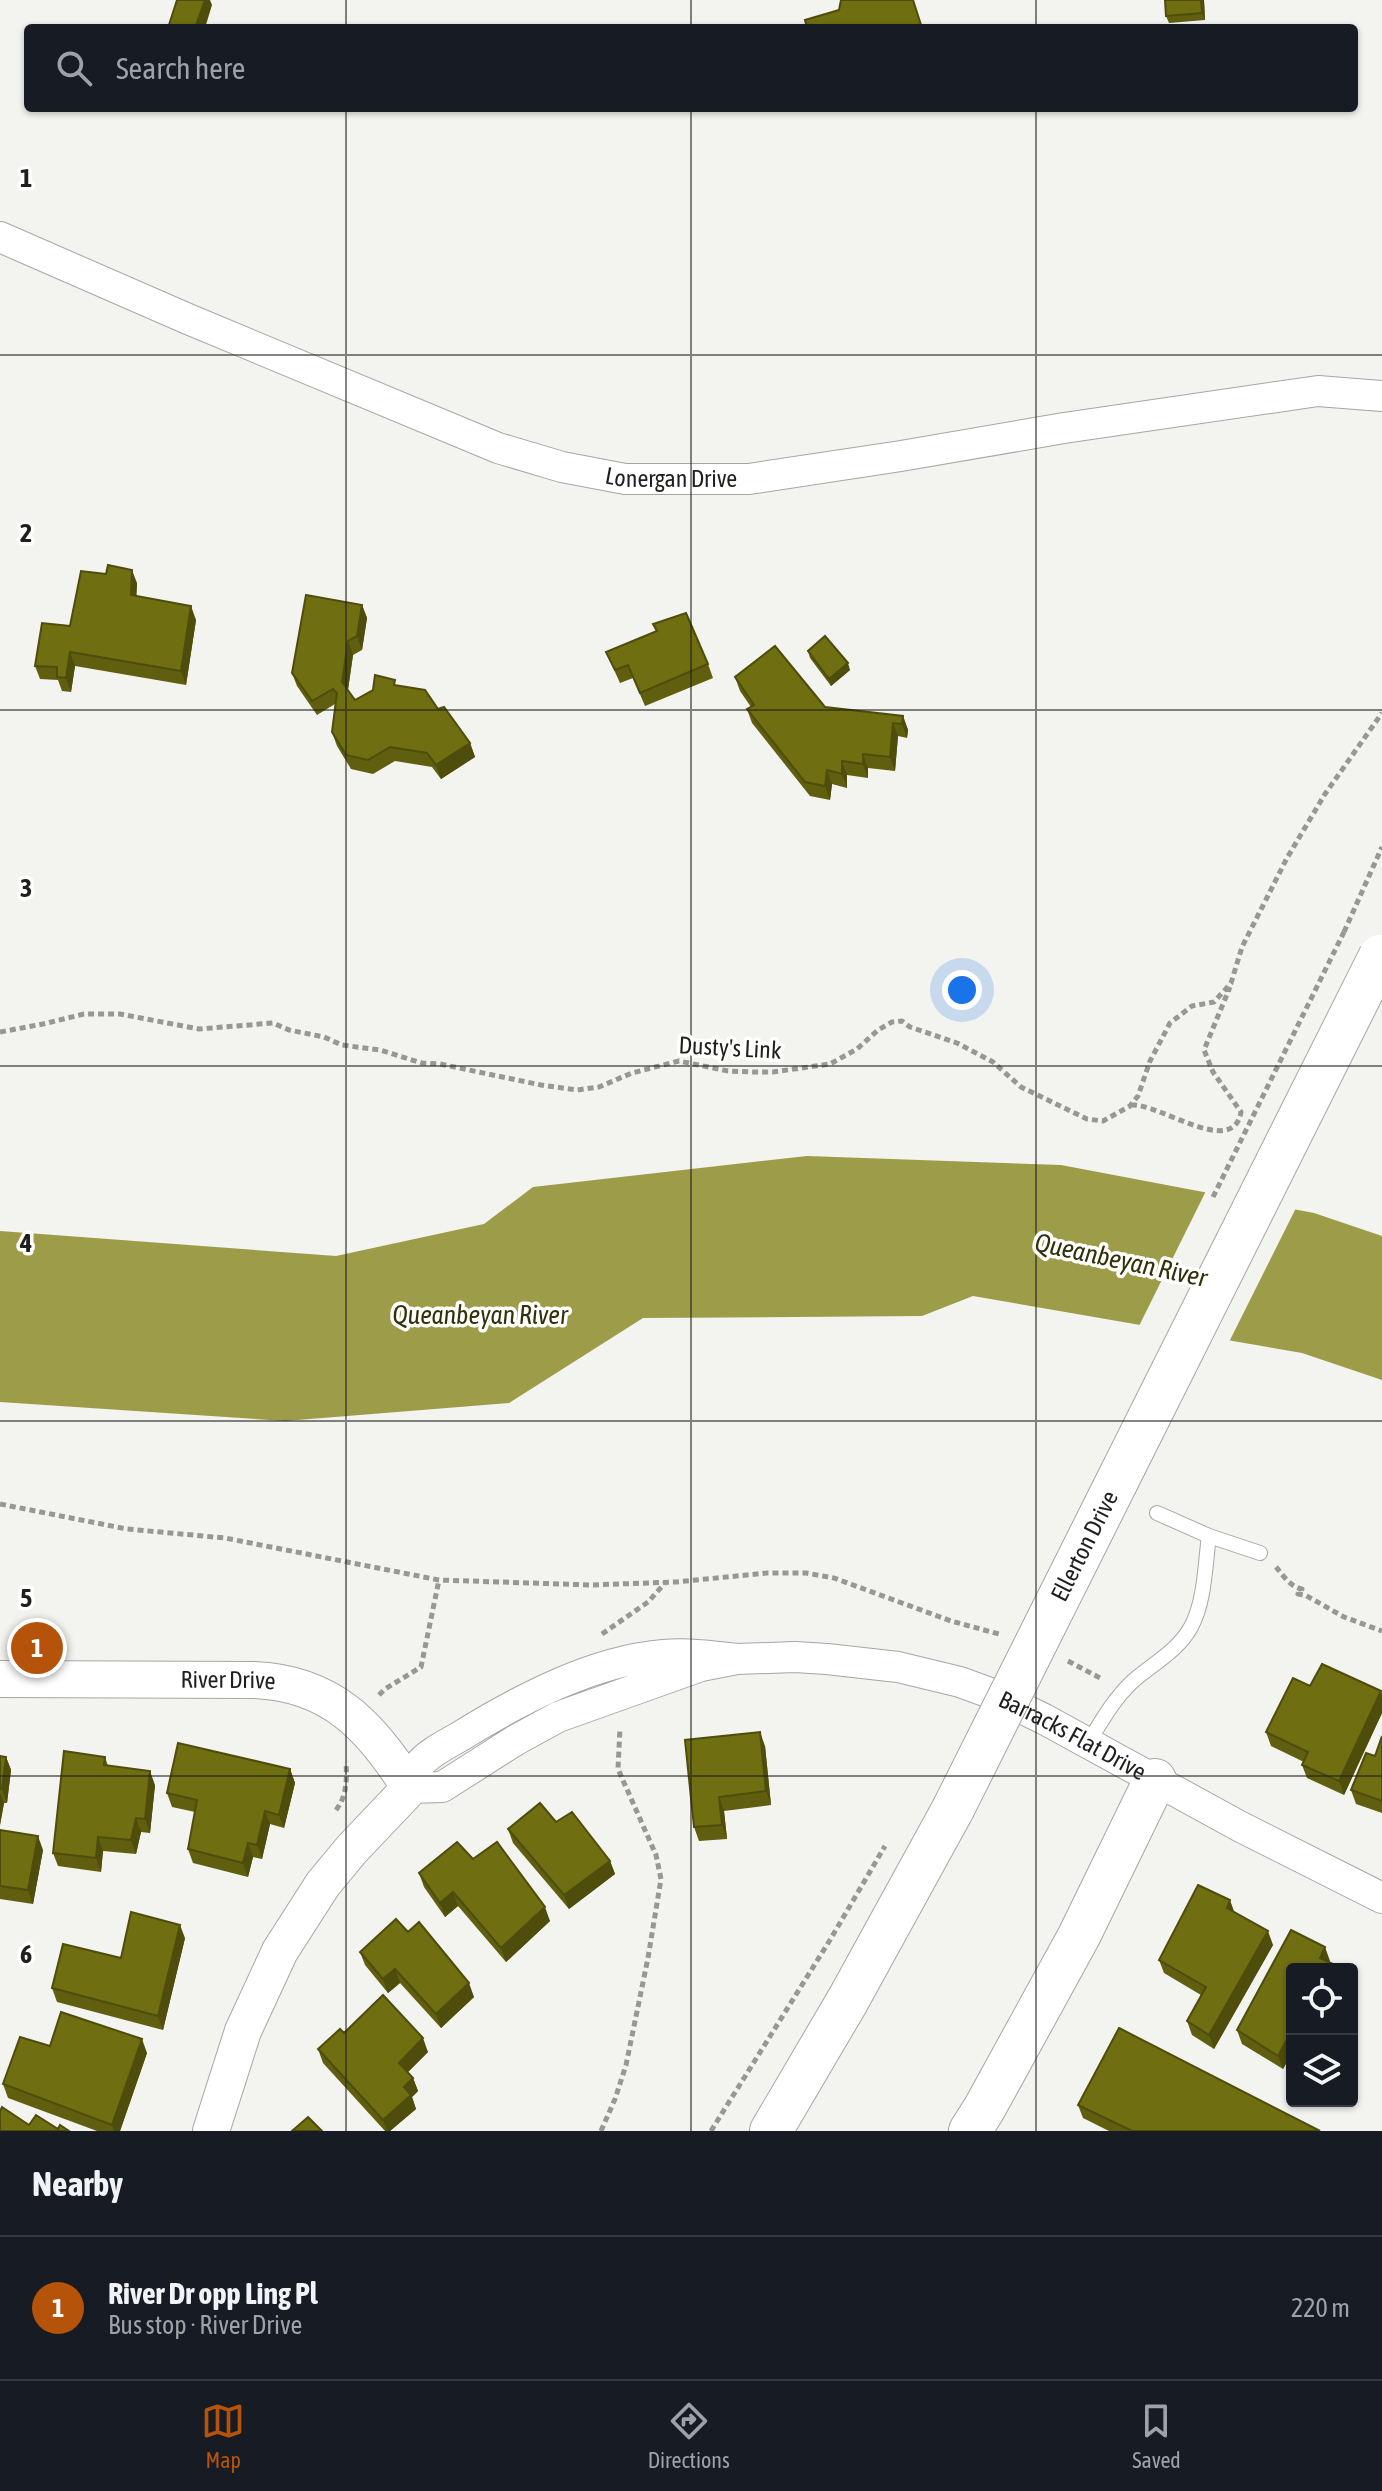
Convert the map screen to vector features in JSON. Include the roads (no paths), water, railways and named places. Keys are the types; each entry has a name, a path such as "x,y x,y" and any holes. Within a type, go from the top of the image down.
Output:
{"main road":[{"name":"Ellerton Drive","path":"771,2131 848,2000 953,1809 1381,955"},
{"path":"970,2131 1079,1936 1155,1780"}],"street":[{"name":"Lonergan Drive","path":"0,237 498,448 562,467 625,479 749,479 1318,391 1382,396"},
{"name":"Barracks Flat Drive","path":"211,2131 243,2031 280,1951 323,1884 410,1788 420,1765 479,1724 539,1693 605,1668 662,1655 827,1659 898,1667 960,1682 1025,1709 1382,1898"},
{"name":"Barracks Flat Drive","path":"410,1788 442,1787 558,1717 701,1666 737,1659"},
{"name":"River Drive","path":"0,1679 278,1681 320,1694 356,1719 380,1745 410,1788"}],"lane":[{"path":"1157,1513 1209,1536 1260,1553"},
{"path":"1088,1743 1123,1691 1165,1658 1189,1630 1199,1608 1209,1536"}],"water":[{"name":"Queanbeyan River","path":"807,1156 1061,1165 1314,1213 1382,1236 1382,1380 1302,1353 973,1296 922,1316 643,1318 509,1403 285,1421 0,1402 0,1231 336,1256 484,1224 533,1187"}],"place":[{"name":"River Dr opp Ling Pl","path":"37,1648"}]}
